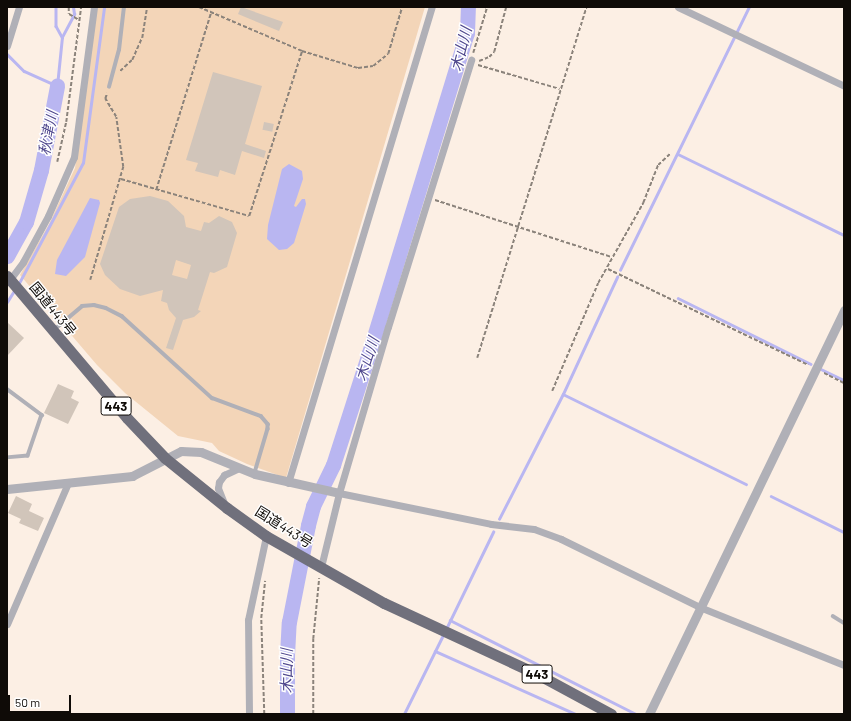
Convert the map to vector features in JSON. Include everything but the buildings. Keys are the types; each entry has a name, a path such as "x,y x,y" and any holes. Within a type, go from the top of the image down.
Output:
{"highway":[{"name":"国道443号","path":"11,283 92,379 165,458 227,508 269,538 384,603 539,676 611,714"}],"street":[{"path":"7,46 19,7"},
{"path":"11,283 48,216 74,157 94,7"},
{"path":"291,484 432,7"},
{"path":"678,7 844,86"},
{"path":"321,567 339,493 471,60"},
{"path":"649,714 702,608 844,310"},
{"path":"7,489 68,484 132,476 149,470 165,458 181,452 201,452 255,474 291,484 491,524 534,529 561,539 702,608 844,666"},
{"path":"227,508 221,498 219,482 224,475 239,468"},
{"path":"7,624 68,484"},
{"path":"249,714 248,620 269,538"}],"lane":[{"path":"108,87 119,50 124,7"},
{"path":"53,331 82,306 88,305 106,308 122,316 212,398 265,419 268,429 255,474"},
{"path":"7,389 42,415 28,456 7,458"},
{"path":"833,616 844,623"}],"path":[{"path":"69,7 69,14 78,20"},
{"path":"57,162 66,122 78,20 81,7"},
{"path":"90,280 121,179 123,167 116,117 105,99 108,87 120,71 132,60 142,38 147,7"},
{"path":"199,7 302,51 358,68 373,66 388,54 402,7"},
{"path":"471,60 487,7"},
{"path":"471,60 481,61 494,52 506,7"},
{"path":"476,358 518,228 586,7"},
{"path":"156,190 211,12"},
{"path":"121,179 249,216 302,51"},
{"path":"471,60 477,65 560,89"},
{"path":"552,391 589,304 612,258 643,203 658,164 670,154"},
{"path":"429,198 612,258"},
{"path":"607,269 844,383"},
{"path":"312,714 313,639 321,567"},
{"path":"264,714 261,618 265,579"}],"shaded area":[{"path":"97,7 425,7 286,478 247,464 219,451 212,443 178,436 125,393 97,365 20,275 49,224 75,168"}],"water":[{"path":"289,164 302,171 303,179 294,206 296,207 302,199 305,199 306,204 294,243 287,249 279,250 267,239 268,225 282,169"},
{"path":"90,198 99,200 100,203 85,257 66,276 55,274 57,260"}],"waterway":[{"path":"56,7 56,26 62,37"},
{"name":"秋津川","path":"7,54 24,71 57,86 62,37 74,14 73,7"},
{"path":"18,285 83,163 104,7"},
{"name":"木山川","path":"287,714 287,655 289,622 308,525 313,506 333,465 369,353 467,33 468,7"},
{"path":"620,270 749,7"},
{"name":"秋津川","path":"7,256 26,222 41,170 57,86"},
{"path":"678,154 844,235"},
{"path":"499,519 563,394 617,277"},
{"path":"7,302 14,291"},
{"path":"678,298 811,364"},
{"path":"821,369 844,380"},
{"path":"563,394 746,484"},
{"path":"771,496 844,532"},
{"path":"446,629 493,532"},
{"path":"450,620 636,714"},
{"path":"404,714 444,633"},
{"path":"435,651 576,714"}]}
